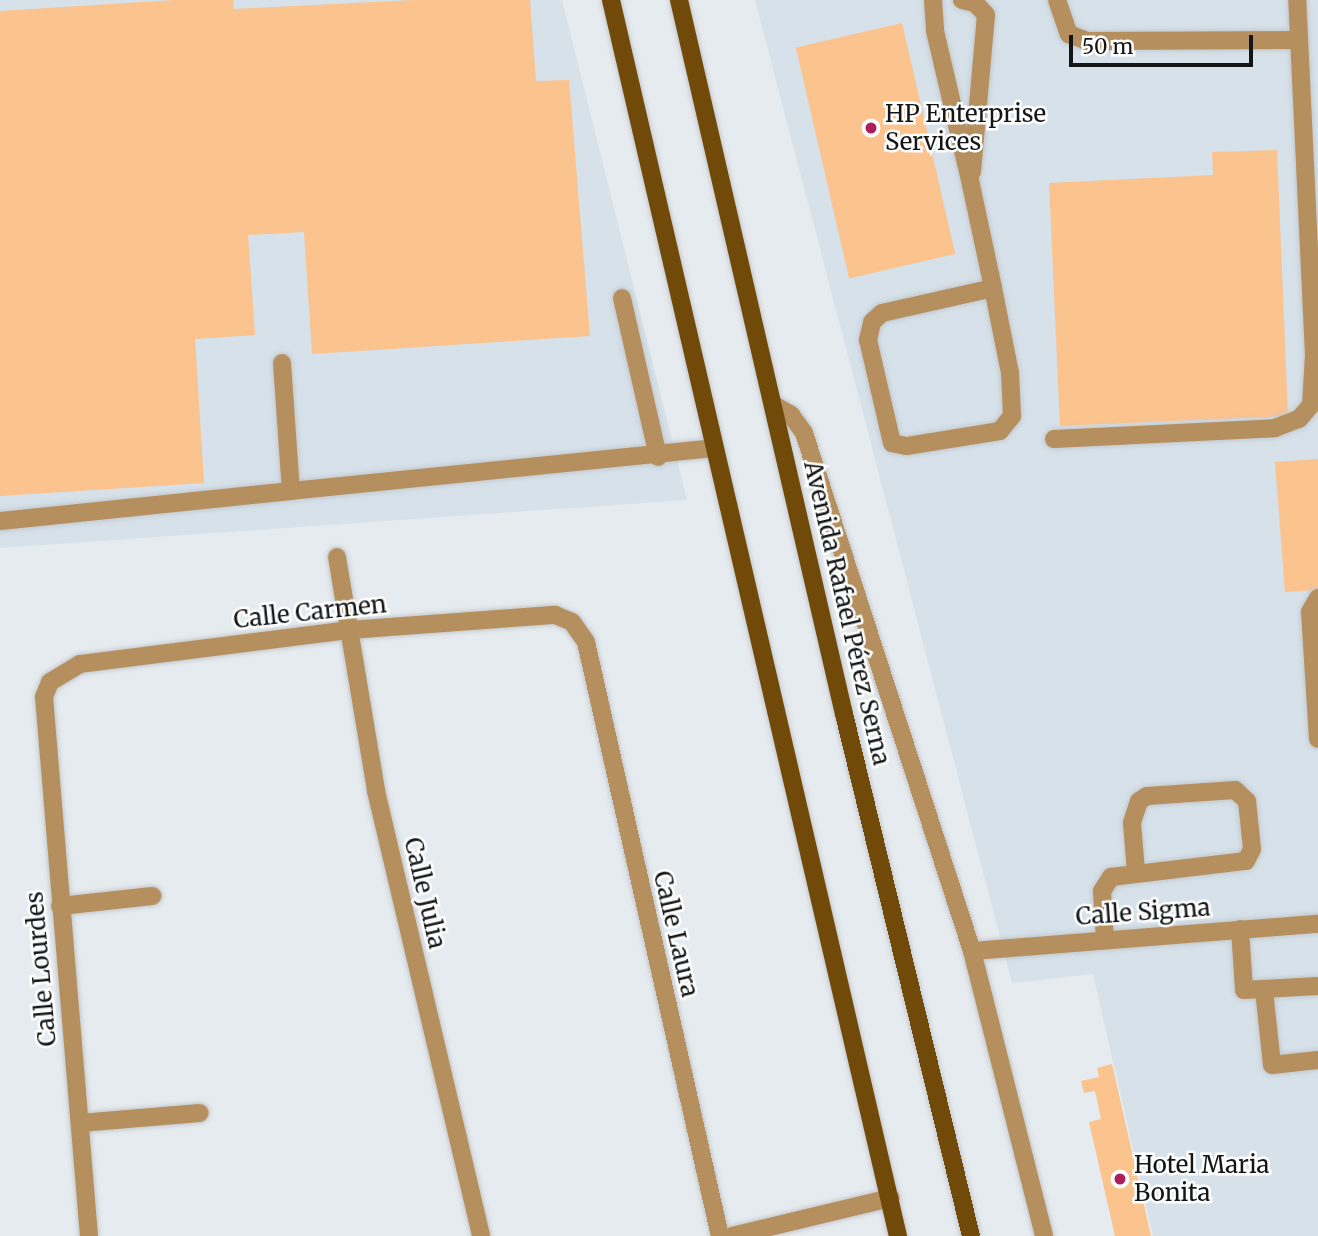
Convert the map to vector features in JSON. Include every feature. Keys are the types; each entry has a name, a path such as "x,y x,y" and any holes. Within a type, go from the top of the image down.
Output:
{"main road":[{"path":"611,0 712,449 898,1236"},
{"name":"Avenida Rafael Pérez Serna","path":"679,0 844,714 971,1236"}],"street":[{"path":"933,0 935,31 971,185 993,288 1010,373 1011,422 1000,431 906,446 892,443 869,340 872,322 882,313 993,288"},
{"path":"962,0 975,3 986,15 971,185"},
{"path":"1057,0 1069,34 1087,41 1299,40"},
{"path":"1054,439 1275,428 1299,419 1311,405 1314,355 1297,0"},
{"path":"622,298 658,457"},
{"path":"282,363 291,491"},
{"path":"774,405 791,415 804,433 972,951 1044,1236"},
{"path":"0,521 658,457 712,449"},
{"name":"Calle Julia","path":"337,557 376,791 481,1236"},
{"path":"1318,598 1310,612 1318,738"},
{"name":"Calle Carmen","path":"44,697 56,675 80,664 349,630 555,615 572,622 586,642"},
{"name":"Calle Laura","path":"586,642 720,1236"},
{"name":"Calle Lourdes","path":"44,697 89,1236"},
{"path":"1105,939 1102,891 1111,877 1246,861 1252,849 1247,802 1235,790 1147,796 1139,801 1132,823 1136,872"},
{"path":"60,906 152,896"},
{"name":"Calle Sigma","path":"972,951 1318,924"},
{"path":"1240,929 1244,990 1318,986"},
{"path":"1264,990 1272,1065 1318,1060"},
{"path":"80,1123 200,1113"},
{"path":"732,1236 890,1198"}],"shaded area":[{"path":"0,0 562,0 687,500 0,548"},
{"path":"755,0 1318,0 1318,1236 1153,1236 1093,974 1012,983"}],"building":[{"path":"174,0 233,0 234,9 414,0 530,0 536,81 569,80 590,336 312,354 304,232 248,235 255,335 195,339 204,483 0,496 0,11"},
{"path":"902,23 955,254 849,278 796,48"},
{"path":"1277,150 1288,416 1060,426 1049,183 1213,175 1212,152"},
{"path":"1318,459 1318,590 1285,592 1275,462"},
{"name":"Hotel Maria Bonita","path":"1112,1064 1151,1236 1115,1236 1089,1122 1101,1119 1095,1091 1084,1093 1081,1081 1099,1077 1097,1068"}],"place":[{"name":"HP Enterprise Services","path":"871,128"},
{"name":"Hotel Maria Bonita","path":"1120,1179"}]}
